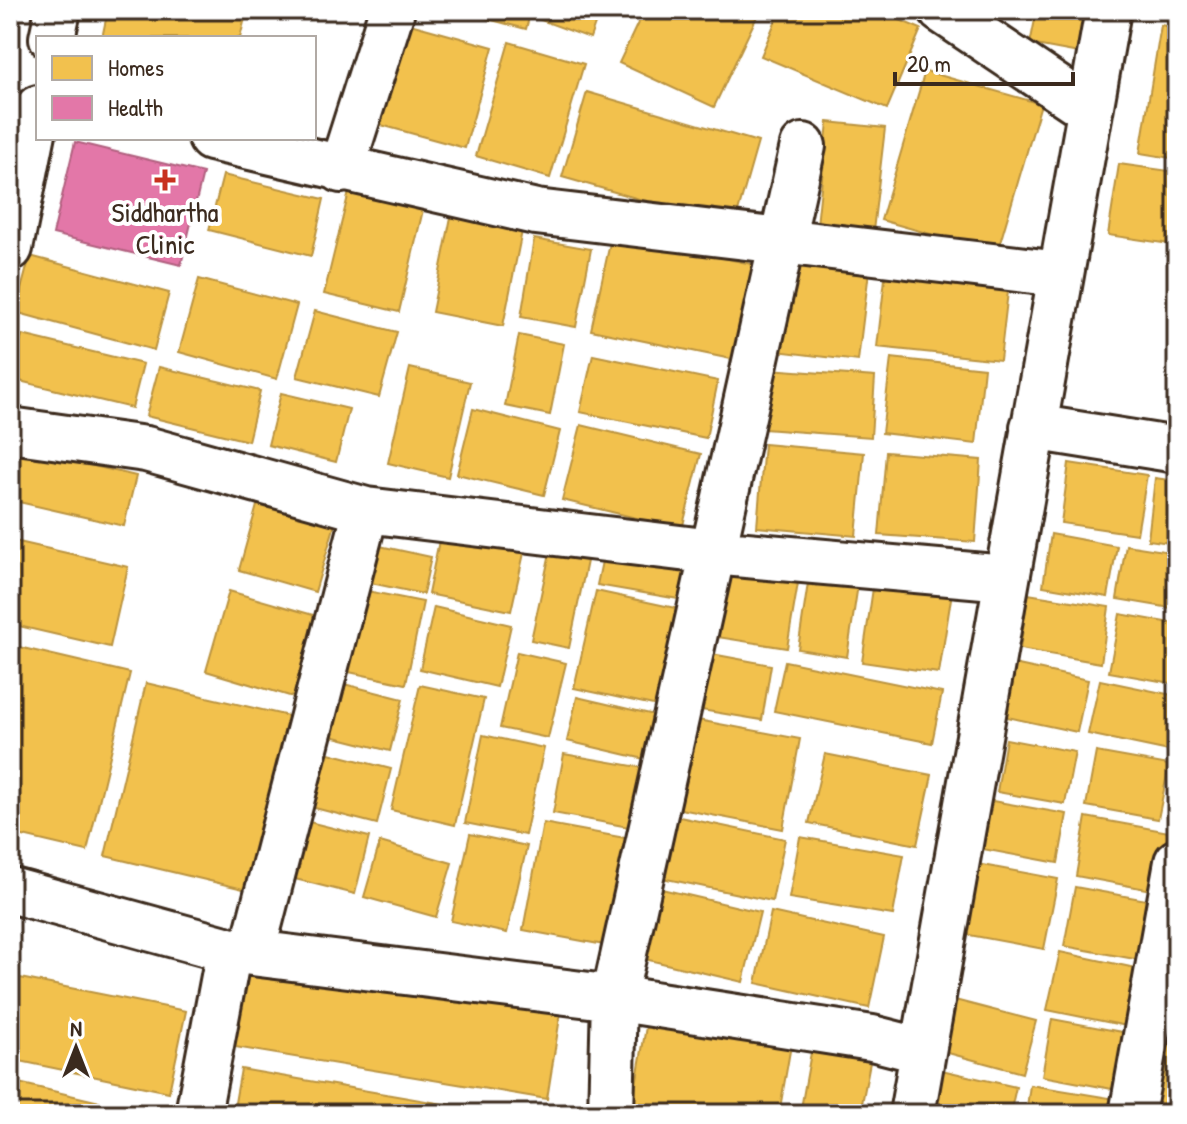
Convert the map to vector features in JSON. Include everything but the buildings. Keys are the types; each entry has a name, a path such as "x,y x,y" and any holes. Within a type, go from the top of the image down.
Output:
{"street":[{"path":"52,36 58,10"},
{"path":"341,170 392,10"},
{"path":"941,10 1090,110"},
{"path":"912,1114 1108,10"},
{"path":"10,248 36,118"},
{"path":"219,140 536,212 1060,274"},
{"path":"611,1114 614,998 803,146"},
{"path":"1033,427 1177,450"},
{"path":"10,430 146,449 366,510 713,552 1006,578"},
{"path":"198,1114 366,510"},
{"path":"1132,1114 1177,862"},
{"path":"10,890 241,952 614,998 872,1038 923,1051"}],"place":[{"name":"Siddhartha Clinic","path":"165,180"}]}
